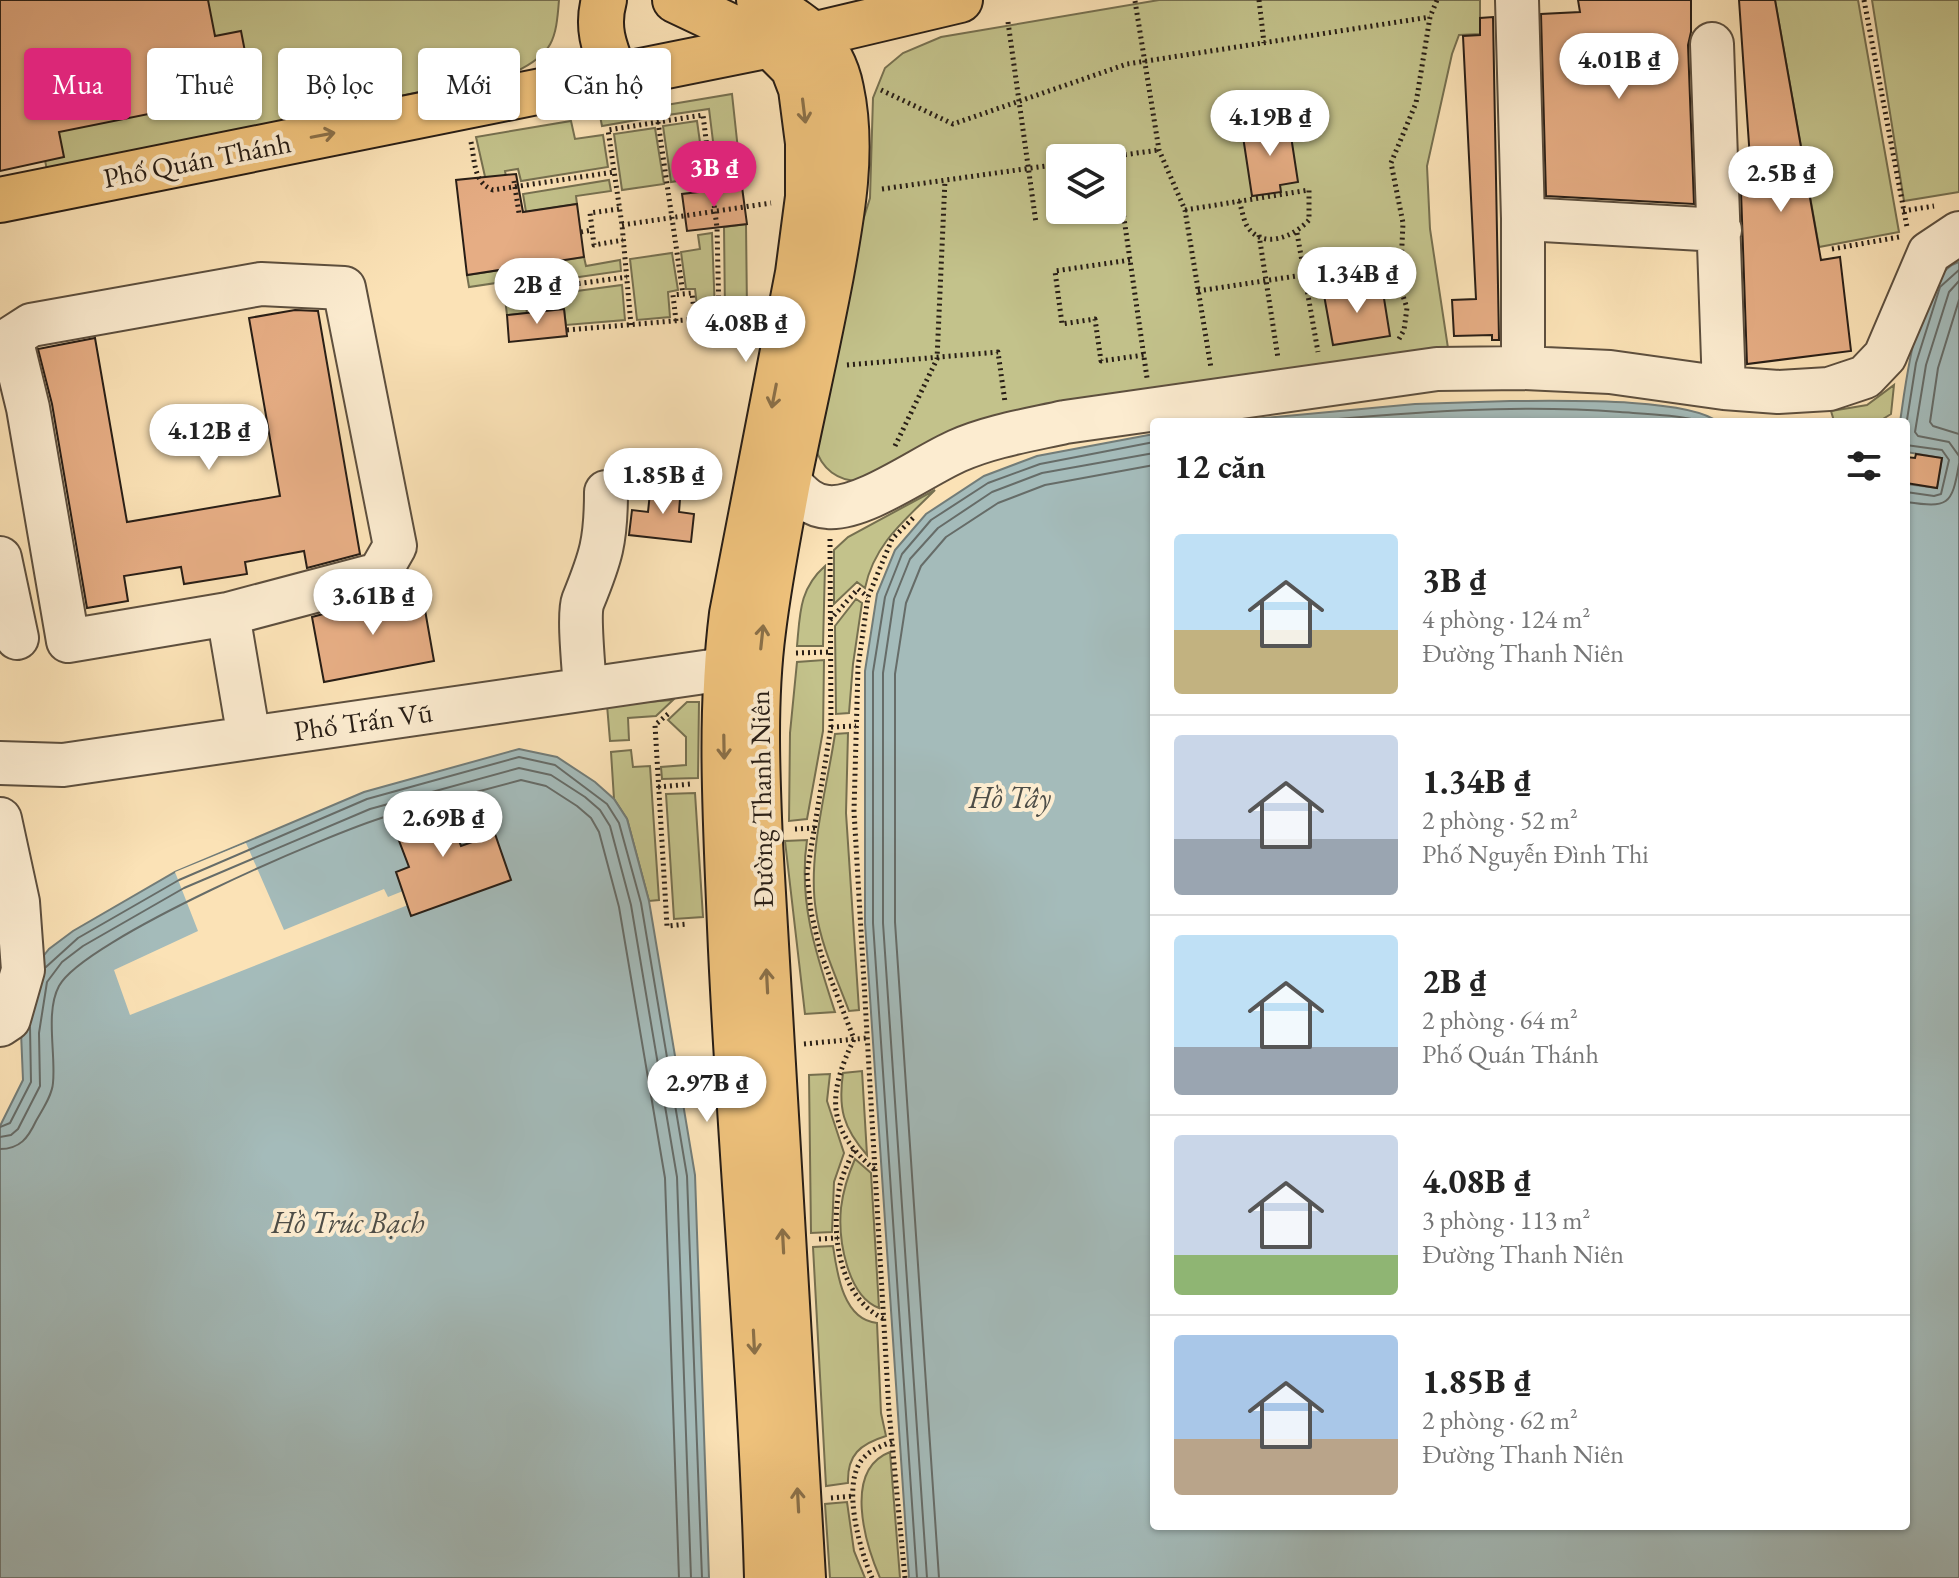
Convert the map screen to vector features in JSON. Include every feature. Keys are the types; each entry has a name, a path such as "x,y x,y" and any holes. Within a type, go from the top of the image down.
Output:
{"main road":[{"path":"604,0 599,18 605,48"},
{"path":"675,0 770,45"},
{"path":"759,0 792,17 815,34"},
{"name":"Phố Quán Thánh","path":"671,64 770,45 960,0"},
{"name":"Đường Thanh Niên","path":"803,1578 757,761 763,631 788,481 814,367 844,187 842,90 833,60 815,34"},
{"name":"Đường Thanh Niên","path":"767,1578 732,975 724,738 725,669 732,614 798,273 808,197 808,143 801,89 793,68 770,45"},
{"name":"Phố Quán Thánh","path":"0,200 536,91"}],"street":[{"path":"1517,0 1523,219 1523,368"},
{"path":"1712,44 1724,388"},
{"path":"1523,219 1720,230"},
{"path":"788,481 812,504 844,507 960,450 1008,434 1065,422 1437,369 1523,368 1610,372 1724,388 1778,392 1829,389 1865,377 1885,356 1929,253 1959,233"},
{"path":"261,284 344,288 395,546 379,574 228,614 68,641 28,408 11,338 31,325 261,284"},
{"path":"585,689 582,602 594,578 606,535 606,492"},
{"path":"0,558 17,638"},
{"path":"228,614 249,738"},
{"name":"Phố Trấn Vũ","path":"0,763 63,765 725,669"},
{"path":"0,819 18,902 23,970 9,1019 0,1025"}],"path":[{"path":"1259,0 1264,43"},
{"path":"1397,343 1404,330 1407,308 1400,287 1403,223 1391,163 1421,87 1430,17 1437,0"},
{"path":"1832,249 1908,235 1864,0"},
{"path":"1135,1 1159,150 1185,210 1213,381"},
{"path":"881,90 953,124 1127,64 1430,17"},
{"path":"1008,22 1036,223"},
{"path":"631,325 622,225 608,130 703,115 715,211 719,317"},
{"path":"658,122 683,294"},
{"path":"470,133 477,173 484,186 493,190 514,184 614,172"},
{"path":"1126,154 1159,150"},
{"path":"882,189 1046,166"},
{"path":"892,452 937,359 945,180"},
{"path":"514,184 519,213"},
{"path":"1185,210 1239,201 1309,190 1309,220 1297,233 1282,240 1259,235 1246,225 1239,201"},
{"path":"622,225 808,197"},
{"path":"619,209 590,213 592,230 594,245 623,240"},
{"path":"1125,224 1149,391"},
{"path":"581,232 592,230"},
{"path":"1297,233 1320,365"},
{"path":"1259,235 1280,371"},
{"path":"1130,260 1055,271 1062,324 1095,319 1101,361 1144,355"},
{"path":"1198,291 1401,260"},
{"path":"527,266 534,312"},
{"path":"531,290 627,277"},
{"path":"676,321 673,295 692,293 695,319"},
{"path":"567,330 760,313"},
{"path":"844,365 998,352 1006,415"},
{"path":"905,1578 884,1319 854,811 858,667 868,597 892,539 922,508"},
{"path":"830,538 831,727 807,873 811,912 821,954 854,1039 838,1073 833,1099 839,1124 854,1150 875,1170"},
{"path":"830,620 858,589 868,597"},
{"path":"791,653 831,652"},
{"path":"655,725 667,926 688,924"},
{"path":"831,727 856,726"},
{"path":"658,787 704,783"},
{"path":"803,1044 867,1038"},
{"path":"854,1150 841,1181 836,1208 838,1238 844,1270 854,1296 868,1311 884,1319"},
{"path":"807,1239 838,1238"},
{"path":"872,1578 861,1552 854,1496 855,1473 862,1460 875,1449 893,1441"},
{"path":"821,1499 854,1496"}],"shaded area":[{"path":"0,0 559,0 550,44 548,48 536,48 536,60 520,69 520,48 418,48 418,92 402,96 402,48 278,48 278,120 286,120 47,170 37,120 131,120 131,48 24,48 24,65"},
{"path":"1159,0 1480,0 1480,34 1459,35 1427,166 1430,229 1448,348 862,481 838,476 826,467 815,446 856,243 870,198 873,98 885,68 903,53 941,37"},
{"path":"1775,0 1858,0 1899,232 1819,247"},
{"path":"1872,0 1959,0 1959,192 1904,201"},
{"path":"732,94 742,187 719,190 709,109 671,115 671,104"},
{"path":"601,120 637,120 602,126"},
{"path":"571,121 575,139 603,135 608,167 521,181 518,169 505,171 507,182 486,181 476,137"},
{"path":"697,121 707,192 693,194 690,179 671,182 663,126"},
{"path":"655,128 664,184 622,190 614,134"},
{"path":"609,180 611,191 576,196 577,204 526,212 523,194"},
{"path":"746,224 747,310 725,312 724,227"},
{"path":"712,233 715,313 698,314 695,289 686,289 681,252 700,249 698,235"},
{"path":"672,253 678,290 668,292 670,317 637,320 630,259"},
{"path":"584,257 586,266 620,260 621,271 537,283 534,265"},
{"path":"520,267 527,313 507,315 503,282 469,287 467,275"},
{"path":"622,285 625,320 566,325 564,309 541,311 539,296"},
{"path":"1894,385 1891,414 1884,418 1833,418 1831,411 1867,405"},
{"path":"935,490 883,546 869,572 865,588 857,582 834,604 834,550 848,537"},
{"path":"825,566 823,646 797,646 800,613 806,593"},
{"path":"856,599 862,603 849,713 836,714 835,626"},
{"path":"824,660 823,731 807,819 789,821 790,733 797,662"},
{"path":"673,700 656,716 628,718 629,740 610,741 607,705"},
{"path":"687,702 699,702 698,778 662,779 661,767 686,765 686,737 668,720"},
{"path":"848,733 846,813 859,1010 849,1011 822,937 814,890 819,822 835,734"},
{"path":"631,750 633,767 650,766 659,900 649,901 627,819 614,799 611,752"},
{"path":"695,793 703,917 674,919 666,794"},
{"path":"807,840 805,884 810,927 835,1012 805,1014 785,841"},
{"path":"862,1071 867,1155 852,1136 844,1117 841,1097 843,1073"},
{"path":"830,1074 827,1101 844,1153 834,1182 832,1232 811,1233 809,1075"},
{"path":"855,1159 871,1173 879,1308 859,1292 843,1250 841,1208"},
{"path":"833,1246 840,1281 849,1304 856,1314 877,1323 881,1413 886,1436 857,1452 850,1465 848,1483 826,1486 813,1247"},
{"path":"890,1452 900,1578 880,1578 864,1527 862,1491 866,1474 875,1461"},
{"path":"847,1502 854,1551 865,1578 830,1578 825,1504"}],"water":[{"name":"Hồ Tây","path":"1959,262 1959,1578 909,1578 865,923 865,671 877,594 895,550 926,514 984,476 1037,456 1150,435 1150,1530 1910,1530 1910,485 1937,488 1942,458 1910,453 1910,418 1901,418 1910,358 1923,308 1945,271"},
{"path":"1619,402 1679,408 1710,418 1264,418 1415,404"},
{"name":"Hồ Trúc Bạch","path":"519,749 557,757 595,782 614,799 627,819 649,901 695,1175 709,1578 0,1578 0,1126 23,1080 21,1032 29,974 49,949 73,931 175,872 364,792"}],"pier":[{"path":"246,843 284,930 384,889 388,897 403,891 408,905 130,1015 114,970 198,931 175,872"}],"building":[{"path":"0,0 208,0 215,36 241,31 244,48 147,48 147,114 131,118 131,48 24,48 24,120 119,120 59,132 64,157 0,171"},
{"path":"1578,0 1691,0 1688,45 1694,204 1546,196 1541,14 1580,12"},
{"path":"1739,0 1775,0 1821,260 1840,257 1851,351 1747,364 1740,162 1750,159"},
{"path":"1493,17 1499,340 1492,340 1492,335 1454,336 1452,300 1476,299 1463,36 1480,35 1480,18"},
{"path":"1289,123 1298,182 1280,185 1281,192 1252,196 1242,130"},
{"path":"516,174 523,212 577,204 584,257 467,275 456,180"},
{"path":"742,187 747,224 687,231 682,194"},
{"path":"1382,286 1390,336 1333,345 1324,295"},
{"path":"564,309 567,336 509,342 507,315"},
{"path":"295,310 318,311 360,554 307,568 304,551 245,562 247,574 184,584 181,567 124,576 128,601 87,608 52,404 38,349 95,338 127,522 280,496 249,318"},
{"path":"1916,454 1942,458 1937,488 1910,484 1910,457 1915,458"},
{"path":"651,483 681,486 679,512 694,514 691,542 629,535 632,510 648,512"},
{"path":"422,593 434,661 324,682 312,617 368,602"},
{"path":"443,798 461,846 495,834 511,880 411,916 396,872 409,867 390,817"}]}
